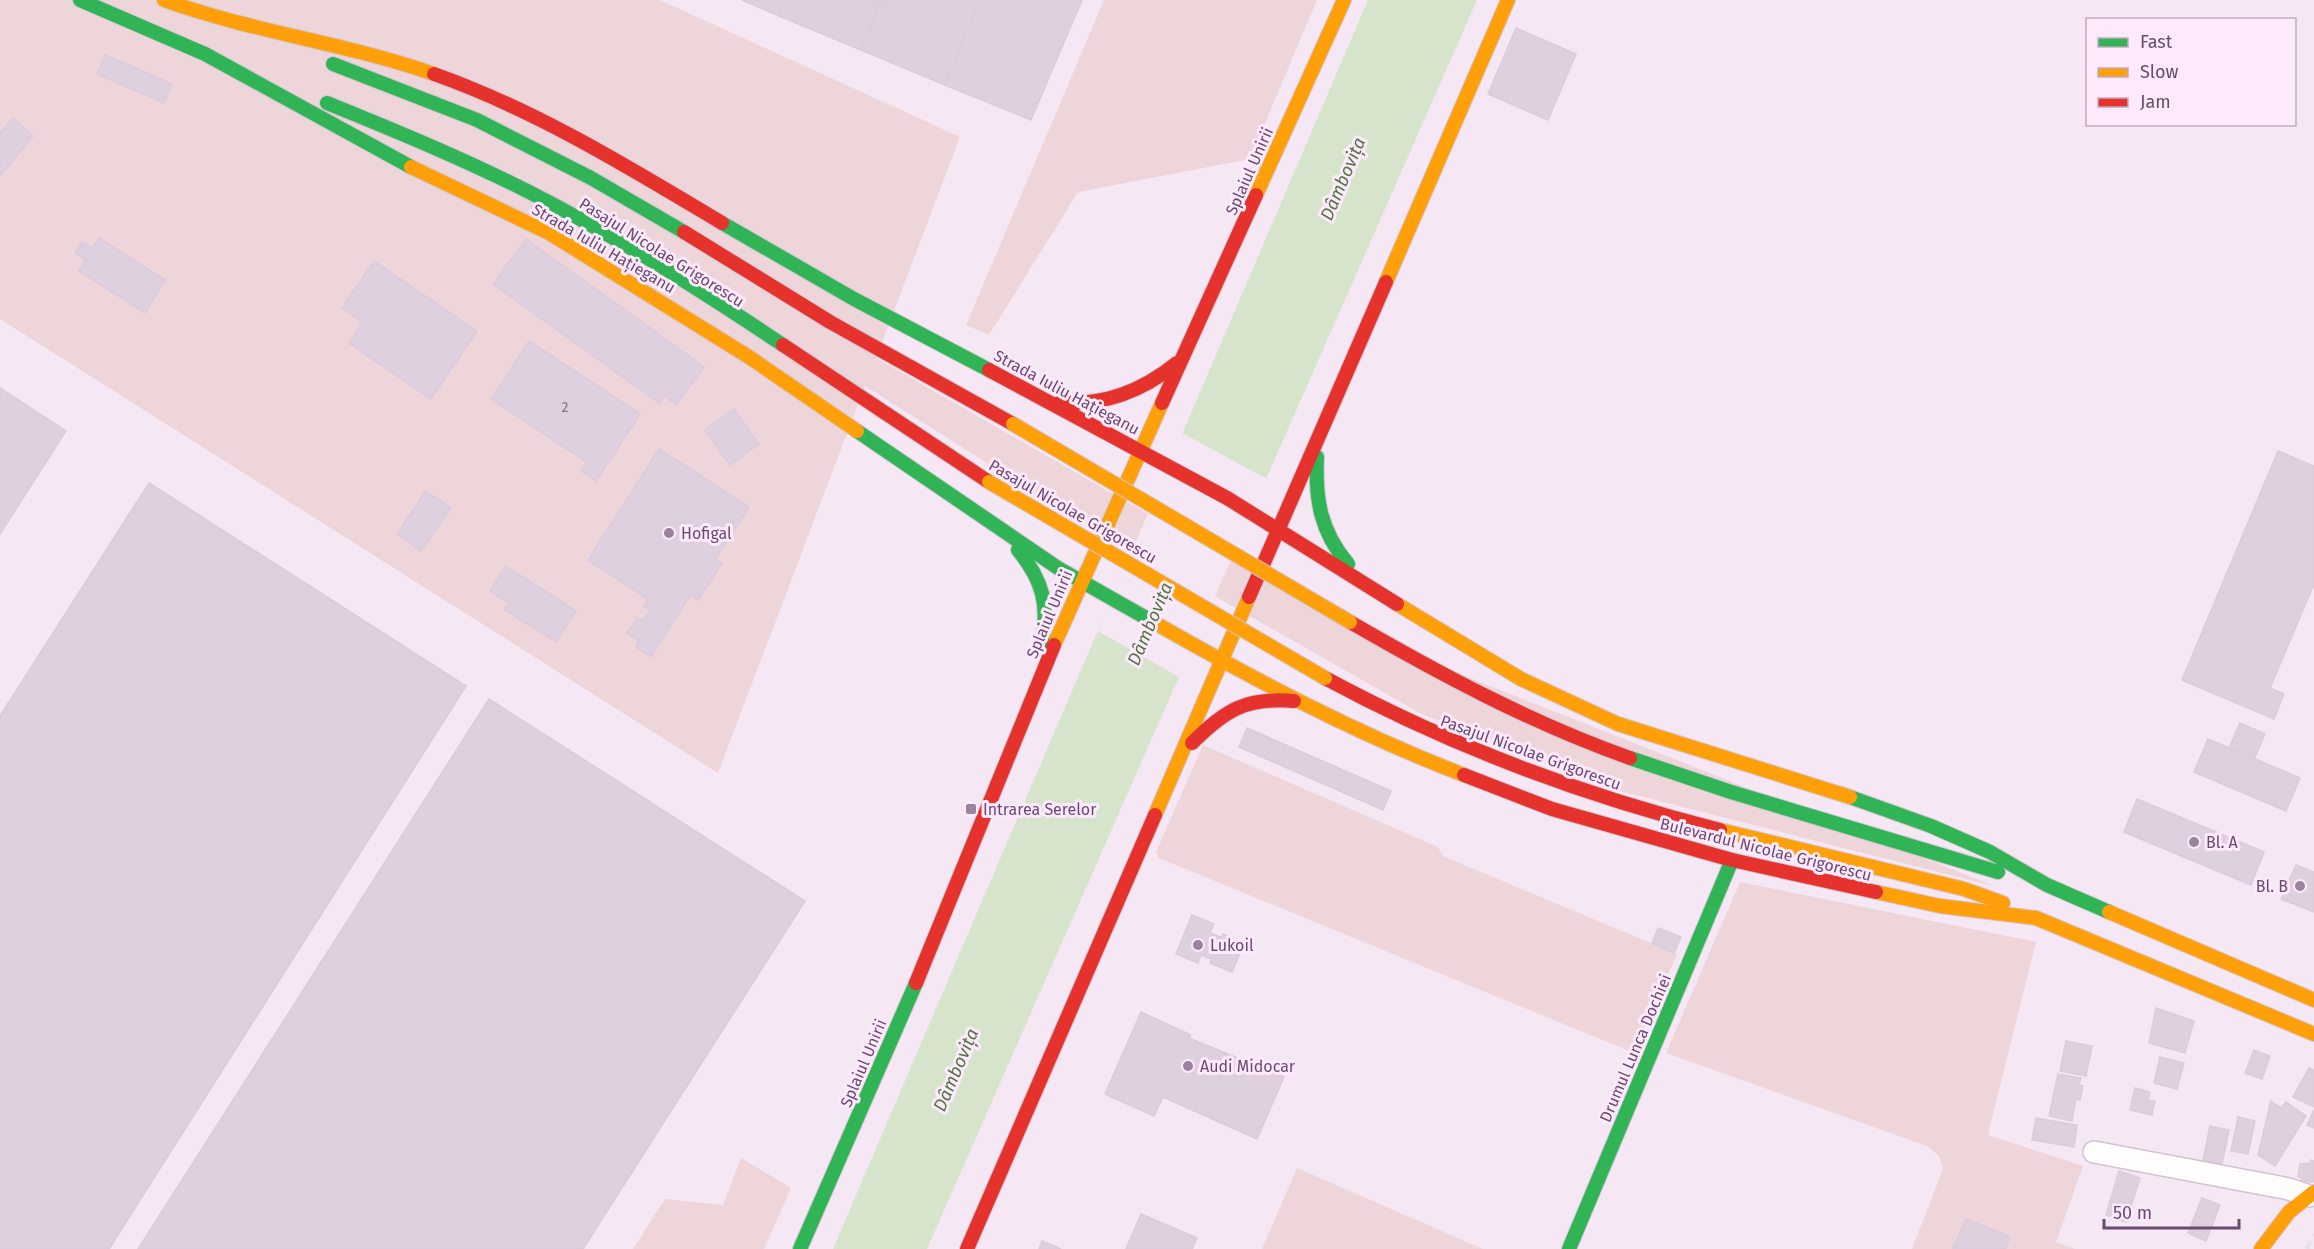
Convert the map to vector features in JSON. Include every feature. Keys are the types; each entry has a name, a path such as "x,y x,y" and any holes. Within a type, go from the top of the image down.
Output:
{"main road":[{"name":"Strada Iuliu Hațieganu","path":"80,0 205,54 375,148 520,218 612,270 795,387 1000,529 1081,581 1222,662"},
{"name":"Strada Iuliu Hațieganu","path":"164,0 217,21 392,61 475,90 604,153 825,283 1139,448 1280,529"},
{"name":"Splaiul Unirii","path":"800,1249 919,976 1026,710 1081,581 1139,448 1344,0"},
{"path":"967,1249 1508,0"},
{"name":"Pasajul Nicolae Grigorescu","path":"217,21 312,55 460,113 591,178 830,322 1013,424 1350,622 1426,665 1508,707 1612,751 1728,791 2047,885"},
{"name":"Pasajul Nicolae Grigorescu","path":"205,54 441,151 560,208 707,298 989,482 1325,678 1432,734 1560,783 1687,821 1964,889 2036,918"},
{"path":"1053,402 1087,404 1122,398 1152,384 1180,360"},
{"path":"1318,439 1317,486 1322,531 1340,556 1371,588"},
{"path":"1000,529 1037,573 1046,597 1045,631 1026,710"},
{"path":"1280,529 1475,653 1589,712 1689,750 1940,829 2006,859 2047,885 2314,1000"},
{"name":"Bulevardul Nicolae Grigorescu","path":"1222,662 1401,751 1492,788 1588,820 1732,860 1940,906 2036,918 2314,1034"},
{"path":"1184,752 1219,717 1244,703 1262,699 1301,702"},
{"name":"Drumul Lunca Dochiei","path":"1569,1249 1732,860"},
{"path":"2261,1249 2289,1212 2312,1195"}],"street":[{"path":"2094,1152 2312,1195"}],"shaded area":[{"path":"0,0 660,0 960,137 876,358 1354,632 1997,887 1597,785 1420,713 1041,497 865,386 718,773 0,319"},
{"path":"1104,0 1317,0 1250,159 1078,192 989,335 966,325"},
{"path":"1203,745 1438,847 1443,856 1677,954 1634,1053 1159,858 1156,852"},
{"path":"1740,882 2036,942 1988,1135 2083,1166 2056,1242 2075,1249 1912,1249 1943,1169 1939,1156 1927,1146 1666,1053"},
{"path":"741,1158 791,1188 764,1249 633,1249 665,1199 723,1205"},
{"path":"1297,1168 1483,1249 1262,1249"}],"water":[{"name":"Dâmbovița","path":"1368,0 1477,0 927,1249 833,1249"}],"pier":[{"path":"1182,433 1267,479 1179,677 1098,631"}],"building":[{"path":"742,0 786,0 779,16"},
{"path":"786,0 882,0 861,50 779,16"},
{"path":"882,0 980,0 945,85 861,50"},
{"path":"980,0 1082,0 1031,120 945,85"},
{"path":"1516,28 1576,54 1548,120 1488,94"},
{"path":"105,55 172,84 164,103 97,74"},
{"path":"13,118 33,136 0,176 0,133"},
{"path":"99,238 165,280 145,313 79,271 86,260 75,253 82,242 93,248"},
{"path":"526,239 704,367 676,405 664,395 659,403 493,284"},
{"path":"374,261 477,331 431,399 349,343 363,322 342,308"},
{"path":"529,341 640,414 596,481 581,471 587,462 491,399"},
{"path":"0,388 66,431 0,534"},
{"path":"734,409 759,444 730,465 705,430"},
{"name":"Hofigal","path":"659,449 749,507 715,559 722,563 698,600 690,595 651,657 636,647 639,641 627,633 637,618 643,621 650,610 644,606 648,599 588,560"},
{"path":"2278,451 2314,466 2314,584 2270,688 2284,694 2274,719 2182,680"},
{"path":"149,483 466,686 109,1249 0,1249 0,716"},
{"path":"426,491 451,508 421,551 397,534"},
{"path":"506,566 576,611 556,642 505,610 509,603 490,591"},
{"path":"489,699 805,901 583,1249 138,1249"},
{"path":"2240,723 2265,734 2254,759 2229,748"},
{"path":"1247,728 1391,791 1383,810 1239,747"},
{"path":"2208,739 2300,778 2286,811 2194,772"},
{"name":"Bl. A","path":"2137,799 2264,852 2251,885 2124,832"},
{"name":"Bl. B","path":"2296,865 2314,872 2314,912 2281,899"},
{"name":"Lukoil","path":"1192,915 1214,924 1210,933 1221,937 1211,959 1201,955 1198,963 1176,954"},
{"path":"1658,928 1681,937 1674,953 1652,943"},
{"path":"1223,934 1244,944 1232,972 1210,963"},
{"path":"2156,1008 2194,1021 2185,1053 2149,1043"},
{"name":"Audi Midocar","path":"1141,1012 1191,1035 1189,1038 1284,1077 1257,1139 1163,1097 1154,1116 1105,1094"},
{"path":"2066,1041 2092,1046 2086,1076 2060,1071"},
{"path":"2254,1050 2270,1056 2262,1079 2245,1073"},
{"path":"2160,1057 2184,1063 2177,1089 2154,1083"},
{"path":"2309,1068 2314,1070 2314,1107 2293,1097"},
{"path":"2058,1074 2081,1078 2079,1085 2083,1086 2080,1100 2076,1099 2072,1121 2049,1116"},
{"path":"2135,1088 2150,1092 2148,1100 2155,1101 2152,1115 2130,1110"},
{"path":"2271,1101 2281,1108 2286,1102 2306,1116 2275,1166 2258,1155"},
{"path":"2314,1110 2314,1128 2307,1125"},
{"path":"2238,1117 2255,1121 2248,1154 2231,1151"},
{"path":"2036,1118 2077,1125 2074,1147 2032,1140"},
{"path":"2210,1126 2229,1130 2222,1164 2203,1160"},
{"path":"2311,1160 2314,1161 2314,1182 2301,1181 2302,1178 2298,1177 2300,1164 2310,1163"},
{"path":"2119,1171 2140,1178 2126,1222 2106,1215"},
{"path":"2202,1198 2220,1205 2206,1241 2188,1233"},
{"path":"1141,1214 1197,1238 1192,1249 1126,1249"},
{"path":"1966,1219 2010,1237 2005,1249 1953,1249"},
{"path":"1042,1241 1061,1249 1039,1249"}],"railway":[{"path":"2307,1249 2314,1234"}],"traffic: fast":[{"path":"80,0 205,54 411,167"},
{"path":"333,64 477,120 591,178 684,232"},
{"path":"327,103 455,157 563,210 659,265 783,345"},
{"path":"722,223 854,299 989,370"},
{"path":"857,431 1058,568 1155,623"},
{"path":"1317,457 1317,487 1321,514 1331,539 1348,564"},
{"path":"1018,550 1027,561 1039,583 1042,594 1045,618 1041,645"},
{"path":"1630,758 1731,792 1998,872"},
{"path":"1850,797 1931,826 1990,852 2047,885 2109,912"},
{"path":"1569,1249 1732,860"},
{"path":"800,1249 916,983"}],"traffic: slow":[{"path":"164,0 231,21 367,54 434,74"},
{"path":"1256,195 1344,0"},
{"path":"1386,282 1508,0"},
{"path":"411,167 549,233 749,357 857,431"},
{"path":"1054,645 1162,403"},
{"path":"1013,424 1350,622"},
{"path":"989,482 1325,678"},
{"path":"1155,815 1249,597"},
{"path":"1397,604 1521,679 1618,724 1850,797"},
{"path":"1155,623 1307,705 1385,742 1464,775"},
{"path":"1720,830 1964,889 2003,903"},
{"path":"1876,892 1940,906 2036,918 2314,1034"},
{"path":"2109,912 2314,1000"},
{"path":"2261,1249 2289,1212 2314,1192"}],"traffic: jam":[{"path":"434,74 472,88 546,122 722,223"},
{"path":"1162,403 1256,195"},
{"path":"684,232 830,322 1013,424"},
{"path":"1249,597 1386,282"},
{"path":"783,345 989,482"},
{"path":"1059,403 1092,402 1122,395 1150,382 1177,363"},
{"path":"989,370 1227,498 1397,604"},
{"path":"1350,622 1487,696 1557,729 1630,758"},
{"path":"916,983 1054,645"},
{"path":"1325,678 1420,726 1518,766 1617,801 1720,830"},
{"path":"1192,743 1215,722 1237,708 1262,701 1294,701"},
{"path":"1464,775 1552,809 1732,860 1876,892"},
{"path":"967,1249 1155,815"}],"place":[{"name":"Hofigal","path":"669,533"},
{"name":"Intrarea Serelor","path":"971,809"},
{"name":"Bl. A","path":"2194,842"},
{"name":"Bl. B","path":"2300,886"},
{"name":"Lukoil","path":"1198,945"},
{"name":"Audi Midocar","path":"1188,1066"}]}
